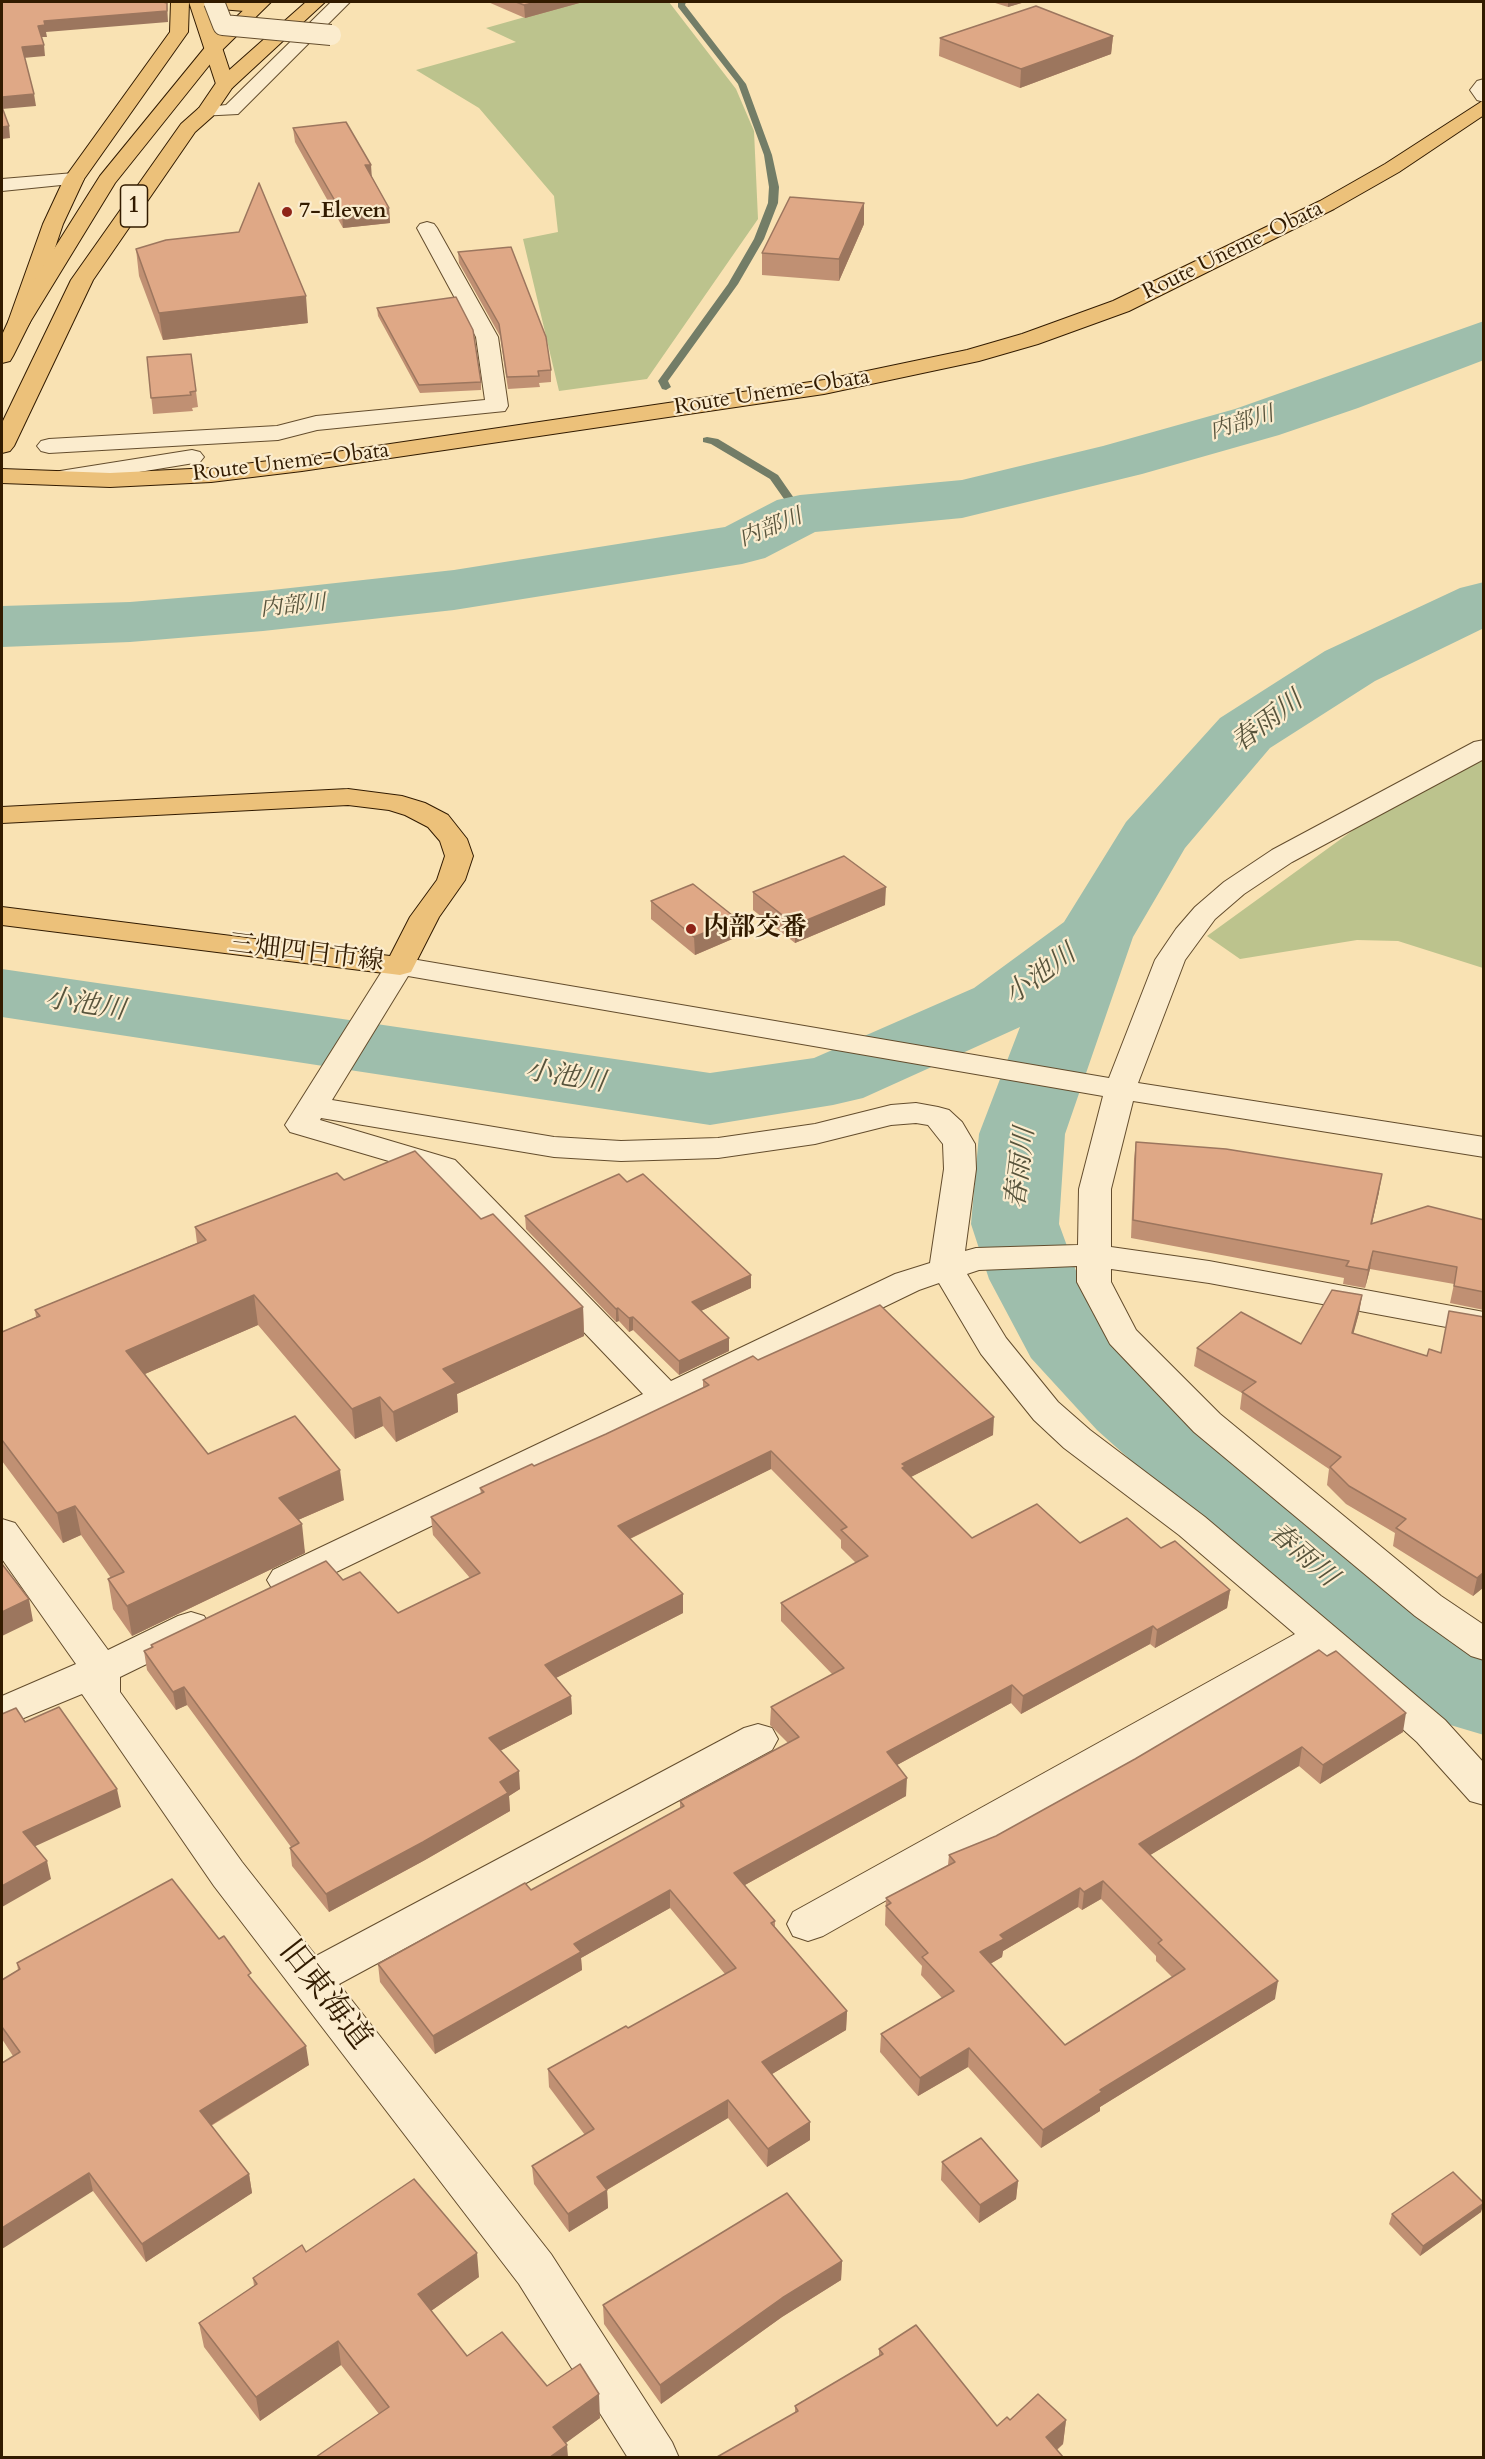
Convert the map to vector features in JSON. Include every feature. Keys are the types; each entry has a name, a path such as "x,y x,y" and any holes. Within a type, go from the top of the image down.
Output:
{"main road":[{"path":"19,322 53,224 75,179 179,32 180,2"},
{"path":"198,2 225,84"},
{"path":"203,2 244,6 258,2"},
{"name":"1","path":"2,356 19,322 107,180 213,49 262,2"},
{"name":"1","path":"2,446 82,280 188,128 206,112 225,84 316,2"},
{"name":"Route Uneme-Obata","path":"2,476 110,480 211,475 476,439 824,387 971,356 1052,332 1121,306 1327,205 1392,168 1484,106"},
{"name":"三畑四日市線","path":"2,815 348,797 392,802 416,809 438,821 453,839 459,856 451,880 425,917 400,966 2,916"}],"street":[{"path":"214,2 223,25 331,35"},
{"path":"206,112 231,110 341,2"},
{"path":"1484,85 1479,90 1484,96"},
{"path":"2,184 75,179"},
{"path":"60,478 279,438 315,423 497,406 487,337 427,228"},
{"path":"49,446 446,432 476,439"},
{"path":"1484,748 1391,800 1282,856 1234,888 1205,913 1186,935 1170,960 1120,1090 1080,1256 1122,1336 1207,1423 1428,1606 1462,1628 1484,1646"},
{"path":"666,1397 444,1167 301,1125 400,966 1084,1084 1484,1147"},
{"path":"315,1105 543,1145 621,1151 668,1151 760,1142 815,1134 891,1115 916,1113 938,1117 951,1129 959,1144 961,1263 993,1347 1046,1411 1077,1439 1192,1526 1323,1636 1431,1731 1484,1790"},
{"path":"261,1593 907,1282 961,1263 1080,1256 1209,1272 1484,1323"},
{"name":"旧東海道","path":"2,1532 101,1670 101,1694 228,1875 311,1978 535,2269 644,2453"},
{"path":"2,1712 101,1670 218,1613"},
{"path":"808,1924 1323,1636"},
{"path":"311,1978 758,1740"}],"green space":[{"path":"578,2 669,2 736,89 754,131 758,219 647,379 559,391 523,239 558,232 554,196 479,108 416,70 516,42 486,28"},
{"path":"1483,740 1483,968 1398,941 1357,940 1240,959 1207,936 1450,760"}],"building":[{"path":"2,2 163,2 167,3 167,11 44,21 45,25 38,26 44,45 22,47 34,94 2,97"},
{"path":"516,2 537,2 524,5"},
{"path":"1036,6 1113,36 1021,69 940,38"},
{"path":"2,107 9,126 2,127"},
{"path":"346,122 371,165 365,165 389,208 342,213 293,128"},
{"path":"259,183 306,296 159,313 136,249 166,240 239,232"},
{"path":"790,197 864,203 839,259 762,253"},
{"path":"511,247 546,337 551,370 538,371 539,376 507,377 499,324 458,252"},
{"path":"456,297 473,330 481,382 419,385 377,308"},
{"path":"191,354 196,391 190,392 191,395 151,398 147,357"},
{"path":"844,856 886,887 795,925 753,892"},
{"path":"693,884 737,919 694,937 651,901"},
{"path":"1136,1142 1226,1149 1382,1174 1371,1224 1428,1206 1484,1220 1484,1292 1454,1286 1457,1267 1373,1251 1368,1270 1346,1266 1349,1261 1133,1220"},
{"path":"415,1151 481,1219 493,1214 583,1307 443,1369 456,1383 393,1412 380,1397 352,1409 254,1295 126,1351 208,1454 295,1416 340,1470 279,1498 302,1524 127,1606 108,1579 124,1572 75,1506 57,1513 2,1440 2,1332 40,1316 35,1310 206,1240 195,1227 337,1173 344,1180"},
{"path":"619,1174 627,1182 643,1174 751,1275 692,1302 729,1338 679,1361 633,1317 629,1318 618,1308 616,1309 525,1216"},
{"path":"1332,1290 1362,1295 1352,1333 1427,1356 1429,1349 1441,1353 1449,1311 1484,1317 1484,1572 1477,1578 1396,1528 1406,1519 1349,1486 1330,1467 1341,1457 1242,1392 1256,1382 1197,1348 1241,1312 1301,1344"},
{"path":"880,1305 994,1417 902,1464 905,1466 902,1468 972,1538 1037,1504 1080,1543 1127,1518 1161,1548 1175,1541 1230,1590 1157,1630 1153,1626 1023,1696 1012,1685 887,1752 907,1778 734,1873 775,1921 771,1923 847,2011 762,2062 810,2122 768,2149 728,2100 597,2177 607,2190 568,2214 532,2166 594,2129 548,2069 736,1968 670,1890 574,1944 581,1952 433,2036 378,1964 525,1883 531,1890 684,1806 680,1801 799,1737 771,1707 844,1668 781,1603 868,1556 841,1530 847,1527 771,1451 618,1526 683,1594 545,1665 571,1696 489,1738 519,1771 500,1782 508,1793 326,1894 290,1848 299,1843 184,1687 173,1692 144,1651 153,1647 151,1645 326,1561 343,1580 360,1572 398,1613 480,1573 431,1517 484,1492 480,1488 606,1434 709,1385 703,1380 753,1356 758,1360"},
{"path":"2,1564 29,1599 2,1612"},
{"path":"1319,1650 1327,1656 1336,1651 1406,1713 1323,1765 1302,1747 1139,1844 1278,1981 1100,2090 1102,2092 1043,2130 969,2048 920,2078 881,2034 954,1991 922,1957 928,1953 886,1906 891,1903 886,1898 955,1862 949,1855 996,1836 1135,1759","holes":["1103,1881 1162,1940 1158,1943 1185,1969 1065,2045 980,1952 1004,1939 1000,1935 1080,1888 1084,1892"]},
{"path":"59,1707 117,1789 23,1832 47,1861 2,1886 2,1714 16,1708 25,1722"},
{"path":"172,1879 219,1939 224,1936 251,1973 248,1975 306,2046 200,2111 249,2174 142,2244 89,2173 2,2228 2,2063 20,2052 2,2027 2,1980 20,1969 17,1963"},
{"path":"981,2138 1018,2181 980,2205 942,2162"},
{"path":"1453,2172 1484,2203 1423,2246 1392,2214"},
{"path":"414,2179 477,2253 418,2294 467,2356 502,2332 547,2386 580,2364 599,2394 553,2427 567,2445 550,2457 316,2457 389,2407 338,2341 256,2397 199,2323 257,2284 253,2278 302,2245 306,2252"},
{"path":"787,2193 842,2261 782,2298 660,2385 603,2305"},
{"path":"916,2325 997,2426 1007,2417 1010,2420 1038,2394 1066,2420 1046,2437 1063,2457 717,2457 798,2411 795,2406 883,2354 879,2349"}],"waterway":[{"path":"666,387 663,381 733,284 759,239 773,203 774,187 768,155 742,84 681,5 682,2"},
{"name":"内部川","path":"2,627 130,622 263,611 454,590 742,544 800,514 962,499 1120,461 1257,422 1337,395 1484,339"},
{"path":"707,440 714,441 774,477 800,514"},
{"name":"春雨川","path":"1094,937 1153,838 1245,733 1350,666 1484,602"},
{"name":"小池川","path":"2,993 710,1099 833,1080 1003,1005 1094,937"},
{"name":"春雨川","path":"1094,937 1022,1134 1015,1224 1034,1279 1064,1336 1130,1407 1333,1584 1484,1696"}],"place":[{"name":"7-Eleven","path":"287,212"},
{"name":"内部交番","path":"691,929"}]}
